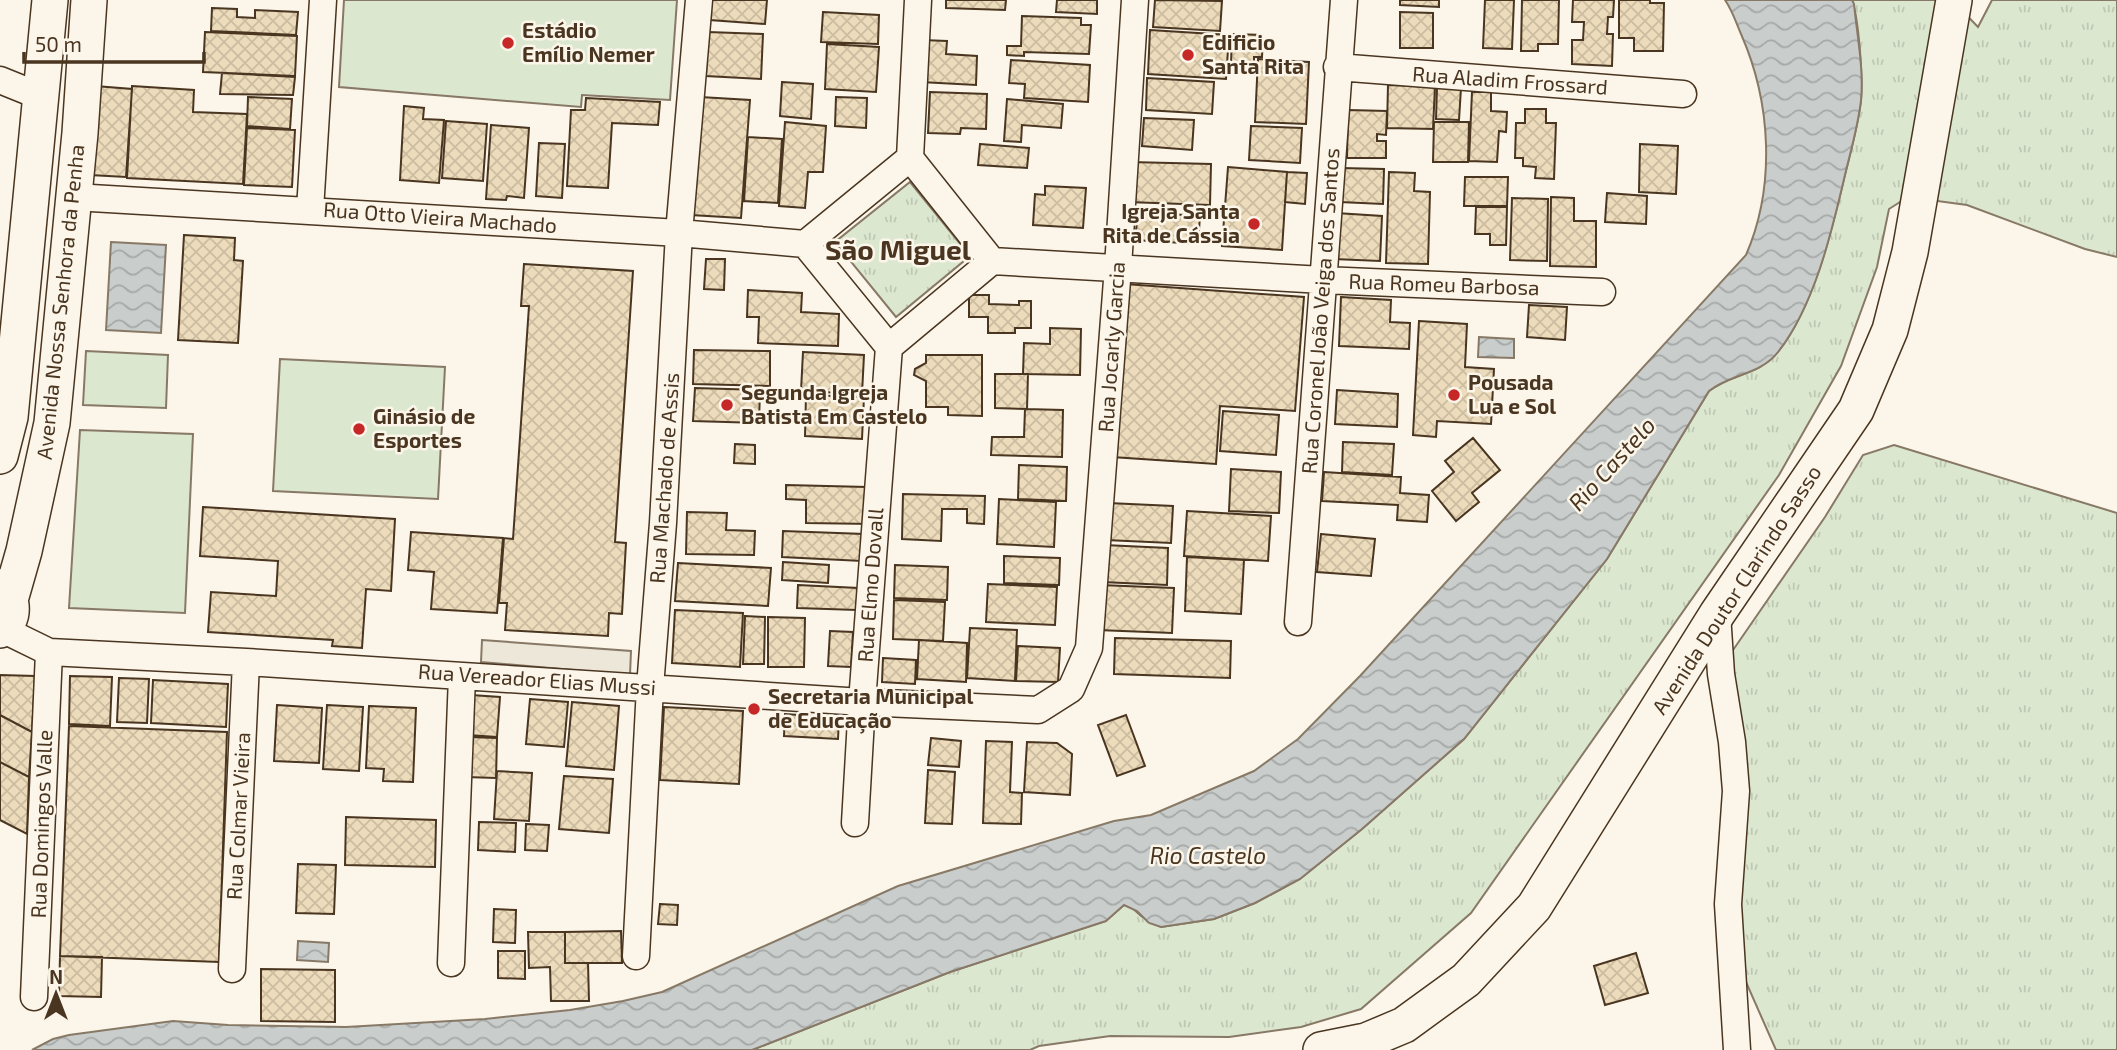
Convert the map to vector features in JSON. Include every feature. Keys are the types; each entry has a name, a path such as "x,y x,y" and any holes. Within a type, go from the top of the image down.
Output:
{"main road":[{"name":"Avenida Nossa Senhora da Penha","path":"0,456 10,417 50,0"},
{"name":"Avenida Nossa Senhora da Penha","path":"3,612 24,551 52,423 74,197 89,0"},
{"name":"Avenida Doutor Clarindo Sasso","path":"1321,1050 1366,1041 1404,1025 1466,980 1525,916 1541,895 1717,614 1856,410 1890,330 1910,252 1954,0"},
{"path":"10,417 52,423"}],"street":[{"path":"310,210 323,0"},
{"name":"Rua Machado de Assis","path":"636,956 679,233 699,0"},
{"path":"909,158 805,243 889,347 992,261 909,158 918,0"},
{"name":"Rua Jocarly Garcia","path":"1071,689 1089,648 1135,0"},
{"name":"Rua Coronel João Veiga dos Santos","path":"1298,622 1344,0"},
{"name":"Rua Aladim Frossard","path":"1338,67 1683,94"},
{"path":"0,80 42,97"},
{"name":"Rua Otto Vieira Machado","path":"74,197 805,243"},
{"name":"Rua Romeu Barbosa","path":"992,261 1323,280 1602,292"},
{"name":"Rua Elmo Dovall","path":"855,823 889,347"},
{"name":"Rua Vereador Elias Mussi","path":"3,612 49,652 246,662 862,702 1038,710 1071,689"},
{"path":"1717,614 1721,674 1732,742 1736,791 1728,904 1737,1050"},
{"name":"Rua Domingos Valle","path":"34,997 49,652"},
{"name":"Rua Colmar Vieira","path":"232,970 246,662"},
{"path":"451,963 462,676"}],"green space":[{"name":"Estádio Emílio Nemer","path":"344,0 677,0 670,100 582,95 581,107 339,87"},
{"path":"1852,0 1952,0 1978,27 1992,0 2117,0 2117,257 2085,249 1967,205 1908,197 1889,209 1877,267 1841,366 1779,475 1471,913 1361,1009 1301,1027 1229,1037 1110,1036 1039,1046 1030,1050 752,1050 950,972 1105,921 1124,905 1130,906 1141,916 1161,927 1214,919 1255,903 1300,879 1362,829 1464,739 1607,559 1709,391 1771,360 1801,314 1827,246 1860,111 1860,50"},
{"path":"910,182 970,256 896,317 835,242"},
{"path":"86,351 168,355 166,408 83,405"},
{"name":"Ginásio de Esportes","path":"280,359 445,367 438,499 273,491"},
{"path":"80,430 193,434 185,613 69,608"},
{"path":"1894,445 2117,513 2117,1050 1776,1050 1727,939 1731,653 1825,517 1863,455"}],"shaded area":[{"path":"482,640 631,651 630,675 481,662"}],"water":[{"name":"Rio Castelo","path":"1725,0 1852,0 1854,4 1862,77 1860,110 1827,246 1802,313 1791,334 1771,360 1709,391 1607,559 1464,739 1362,829 1300,879 1255,903 1214,919 1161,927 1149,923 1137,911 1124,905 1106,921 950,972 752,1050 32,1050 53,1039 69,1035 173,1021 346,1027 485,1019 623,1001 662,992 898,886 1114,821 1151,815 1254,771 1298,739 1360,676 1746,255 1756,228 1766,173 1764,116 1751,60"},
{"path":"111,242 166,245 161,333 106,330"},
{"path":"1479,337 1514,339 1514,358 1478,357"},
{"path":"298,941 329,943 328,962 297,960"}],"building":[{"path":"711,0 767,0 765,24 710,20"},
{"path":"946,0 1006,0 1005,10 946,8"},
{"path":"1057,0 1097,0 1097,14 1056,12"},
{"path":"1155,0 1222,1 1220,31 1153,27"},
{"path":"1400,0 1439,0 1439,7 1400,5"},
{"path":"1485,0 1514,0 1512,49 1483,48"},
{"path":"1522,0 1559,0 1558,44 1538,44 1538,51 1521,51"},
{"path":"1573,0 1614,0 1613,17 1608,17 1607,34 1613,34 1612,66 1572,64 1572,40 1583,40 1584,22 1572,22"},
{"path":"1619,0 1664,3 1663,51 1634,51 1634,38 1619,38"},
{"path":"212,8 237,9 237,17 255,18 255,10 298,12 296,35 211,31"},
{"path":"823,12 879,15 878,44 821,42"},
{"path":"1400,12 1433,13 1433,48 1400,48"},
{"path":"1022,16 1081,18 1081,25 1091,25 1089,54 1024,52 1024,56 1007,55 1007,46 1021,46"},
{"name":"Edificio Santa Rita","path":"1150,30 1229,35 1226,79 1148,74"},
{"path":"205,32 297,36 295,76 203,72"},
{"path":"708,32 763,34 761,79 706,76"},
{"path":"1232,34 1263,35 1262,57 1254,57 1254,66 1231,64"},
{"path":"922,40 947,41 946,54 977,56 976,85 921,82"},
{"path":"827,44 879,47 876,92 825,89"},
{"path":"1258,59 1309,62 1306,124 1255,122"},
{"path":"1011,60 1090,65 1088,102 1024,98 1025,84 1009,83"},
{"path":"222,73 295,77 293,95 220,94"},
{"path":"1147,78 1214,82 1212,114 1146,110"},
{"path":"782,82 813,84 811,119 780,116"},
{"path":"1388,85 1435,86 1433,129 1387,128"},
{"path":"95,86 132,89 126,177 90,175"},
{"path":"132,86 194,90 193,112 247,114 243,184 127,178"},
{"path":"1437,87 1461,88 1459,120 1436,119"},
{"path":"930,92 987,94 986,129 961,128 960,134 928,133"},
{"path":"1472,92 1491,92 1491,111 1507,112 1506,132 1499,131 1497,162 1469,161"},
{"path":"248,97 292,99 290,129 247,126"},
{"path":"700,97 750,100 741,218 691,215"},
{"path":"836,97 867,98 866,128 835,126"},
{"path":"586,98 660,102 658,125 612,123 608,188 567,186 571,110 585,110"},
{"path":"1007,99 1063,104 1061,128 1022,125 1021,142 1004,141"},
{"path":"404,106 424,108 423,119 444,120 439,183 400,180"},
{"path":"1525,109 1546,109 1546,123 1556,123 1554,179 1535,178 1536,167 1523,166 1523,158 1515,158 1516,123 1525,123"},
{"path":"1348,110 1387,111 1386,135 1377,134 1377,141 1386,141 1386,158 1347,158"},
{"path":"1144,118 1194,120 1192,150 1142,146"},
{"path":"446,121 487,124 483,181 442,178"},
{"path":"785,122 826,126 823,172 808,172 805,208 779,206"},
{"path":"1434,122 1469,122 1468,162 1433,162"},
{"path":"491,125 529,128 524,198 507,196 506,200 486,199"},
{"path":"1251,126 1302,128 1300,163 1249,160"},
{"path":"247,128 295,130 292,187 244,185"},
{"path":"748,137 782,139 778,203 744,201"},
{"path":"539,143 565,144 562,198 536,196"},
{"path":"980,144 1029,148 1027,168 978,165"},
{"path":"1640,144 1678,146 1676,194 1639,192"},
{"path":"1130,162 1211,164 1210,205 1128,202"},
{"name":"Igreja Santa Rita de Cássia","path":"1228,167 1287,172 1282,250 1222,246"},
{"path":"1341,168 1384,169 1383,204 1340,202"},
{"path":"1287,172 1307,173 1305,204 1285,202"},
{"path":"1389,172 1415,173 1414,191 1430,192 1428,264 1386,263"},
{"path":"1465,177 1508,177 1507,206 1464,206"},
{"path":"1045,186 1086,188 1083,228 1033,225 1035,194 1045,195"},
{"path":"1607,193 1647,196 1646,224 1605,222"},
{"path":"1551,197 1574,198 1574,221 1596,221 1596,267 1550,266"},
{"path":"1512,198 1548,199 1547,261 1510,260"},
{"path":"1476,207 1507,207 1506,245 1490,245 1490,234 1475,234"},
{"path":"1138,212 1200,216 1198,244 1135,240"},
{"path":"1336,213 1382,216 1380,261 1334,259"},
{"path":"184,235 235,238 234,260 243,261 238,343 178,340"},
{"path":"706,259 725,259 724,290 704,289"},
{"path":"524,264 633,271 615,542 626,543 622,614 609,613 608,636 505,630 507,603 499,603 504,538 513,539 529,306 521,306"},
{"path":"1125,284 1304,297 1295,411 1220,406 1216,464 1112,457"},
{"path":"748,290 802,293 801,312 839,314 838,346 758,343 759,317 747,317"},
{"path":"969,295 989,295 989,304 1019,305 1019,301 1031,301 1031,328 1015,328 1015,333 988,333 988,317 969,317"},
{"path":"1341,297 1391,300 1390,322 1410,323 1409,349 1339,346"},
{"path":"1529,305 1567,307 1565,340 1527,337"},
{"name":"Pousada Lua e Sol","path":"1419,321 1467,324 1465,367 1494,369 1491,424 1437,421 1436,437 1413,435"},
{"path":"1050,328 1081,329 1080,375 1023,374 1024,343 1050,344"},
{"path":"694,350 770,351 770,386 693,384"},
{"path":"803,352 864,355 862,394 801,391"},
{"path":"926,355 982,355 982,416 948,415 948,407 926,407 926,381 914,375 915,369 926,363"},
{"path":"995,374 1028,374 1027,409 995,408"},
{"name":"Segunda Igreja Batista Em Castelo","path":"695,388 760,390 759,423 693,421"},
{"path":"1337,390 1398,394 1397,427 1335,424"},
{"path":"806,395 864,397 862,439 805,436"},
{"path":"1025,409 1063,410 1062,457 991,455 992,437 1024,437"},
{"path":"1223,411 1279,415 1276,455 1220,451"},
{"path":"1473,438 1500,470 1472,493 1479,502 1456,521 1432,491 1454,472 1445,461"},
{"path":"1343,442 1394,444 1392,475 1342,472"},
{"path":"735,444 755,445 755,464 734,463"},
{"path":"1019,465 1067,467 1066,501 1018,499"},
{"path":"1231,469 1281,472 1279,513 1229,511"},
{"path":"1324,472 1401,477 1400,493 1429,495 1427,522 1397,520 1398,505 1322,501"},
{"path":"786,485 867,487 873,524 806,523 806,500 786,499"},
{"path":"903,494 985,496 984,524 967,523 967,509 942,509 941,541 902,539"},
{"path":"999,499 1056,502 1054,547 997,544"},
{"path":"1108,503 1173,506 1171,543 1106,540"},
{"path":"203,507 395,519 391,591 366,589 362,648 332,646 333,640 208,632 211,592 276,596 278,561 200,556"},
{"path":"1187,511 1271,516 1268,561 1184,556"},
{"path":"687,512 727,513 726,530 755,531 754,555 686,554"},
{"path":"783,531 864,534 862,561 782,557"},
{"path":"411,532 503,538 497,613 431,609 434,572 408,570"},
{"path":"1321,534 1375,539 1371,576 1317,572"},
{"path":"1104,545 1168,548 1167,585 1102,582"},
{"path":"1004,556 1060,558 1059,585 1004,583"},
{"path":"1187,557 1244,560 1241,614 1185,611"},
{"path":"783,562 829,565 828,583 782,580"},
{"path":"678,563 771,568 768,606 675,601"},
{"path":"895,565 948,567 947,600 894,598"},
{"path":"988,584 1057,587 1055,625 986,622"},
{"path":"798,585 858,588 857,610 797,608"},
{"path":"1100,585 1174,588 1172,633 1098,630"},
{"path":"894,600 945,602 943,641 893,639"},
{"path":"675,610 743,613 740,667 672,663"},
{"path":"745,616 765,617 764,664 743,664"},
{"path":"768,617 805,618 804,667 768,667"},
{"path":"970,628 1017,630 1015,681 967,678"},
{"path":"830,631 853,632 851,667 828,666"},
{"path":"1115,638 1231,641 1230,678 1114,674"},
{"path":"919,640 967,643 966,682 917,679"},
{"path":"1018,646 1060,648 1058,682 1016,681"},
{"path":"883,658 916,660 915,684 882,682"},
{"path":"0,675 35,676 32,732 0,715"},
{"path":"70,676 112,677 110,726 69,724"},
{"path":"119,678 149,679 147,723 117,722"},
{"path":"153,680 228,684 226,727 151,723"},
{"path":"471,695 500,697 497,737 468,735"},
{"path":"530,699 568,702 564,747 526,744"},
{"path":"572,702 619,706 614,770 566,766"},
{"path":"277,705 322,708 319,763 274,761"},
{"path":"327,705 363,707 359,771 323,769"},
{"path":"369,706 416,708 413,782 383,781 384,769 366,768"},
{"path":"664,707 743,711 739,784 660,780"},
{"path":"785,714 839,718 838,739 784,736"},
{"path":"0,715 32,732 29,777 0,762"},
{"path":"1126,715 1145,766 1117,776 1098,725"},
{"path":"69,726 227,732 219,962 60,956"},
{"path":"468,737 497,738 496,778 466,777"},
{"path":"931,738 961,741 959,767 928,765"},
{"path":"986,741 1012,742 1010,792 1022,793 1021,824 983,823"},
{"path":"1027,742 1057,743 1072,754 1070,795 1024,792"},
{"path":"0,762 29,777 27,834 0,820"},
{"path":"928,770 955,772 952,824 925,823"},
{"path":"497,771 532,773 529,821 494,819"},
{"path":"564,776 613,779 609,833 559,829"},
{"path":"346,817 436,820 435,867 345,865"},
{"path":"479,822 516,823 515,852 478,850"},
{"path":"526,824 549,825 547,851 525,850"},
{"path":"298,864 336,865 334,914 296,913"},
{"path":"660,904 678,905 677,925 658,924"},
{"path":"494,909 516,910 515,943 493,942"},
{"path":"621,931 622,963 565,963 565,932"},
{"path":"528,932 565,932 565,963 588,963 589,1001 551,1001 550,967 529,968"},
{"path":"498,951 525,951 525,979 498,978"},
{"path":"1636,953 1648,993 1605,1005 1594,966"},
{"path":"60,956 102,957 101,997 59,996"},
{"path":"261,969 335,970 335,1022 261,1021"}],"place":[{"name":"Estádio Emílio Nemer","path":"508,43"},
{"name":"Edificio Santa Rita","path":"1188,55"},
{"name":"Igreja Santa Rita de Cássia","path":"1254,224"},
{"name":"Pousada Lua e Sol","path":"1454,395"},
{"name":"Segunda Igreja Batista Em Castelo","path":"727,405"},
{"name":"Ginásio de Esportes","path":"359,429"},
{"name":"Secretaria Municipal de Educação","path":"754,709"}],"district":[{"name":"São Miguel","path":"898,250"}]}
